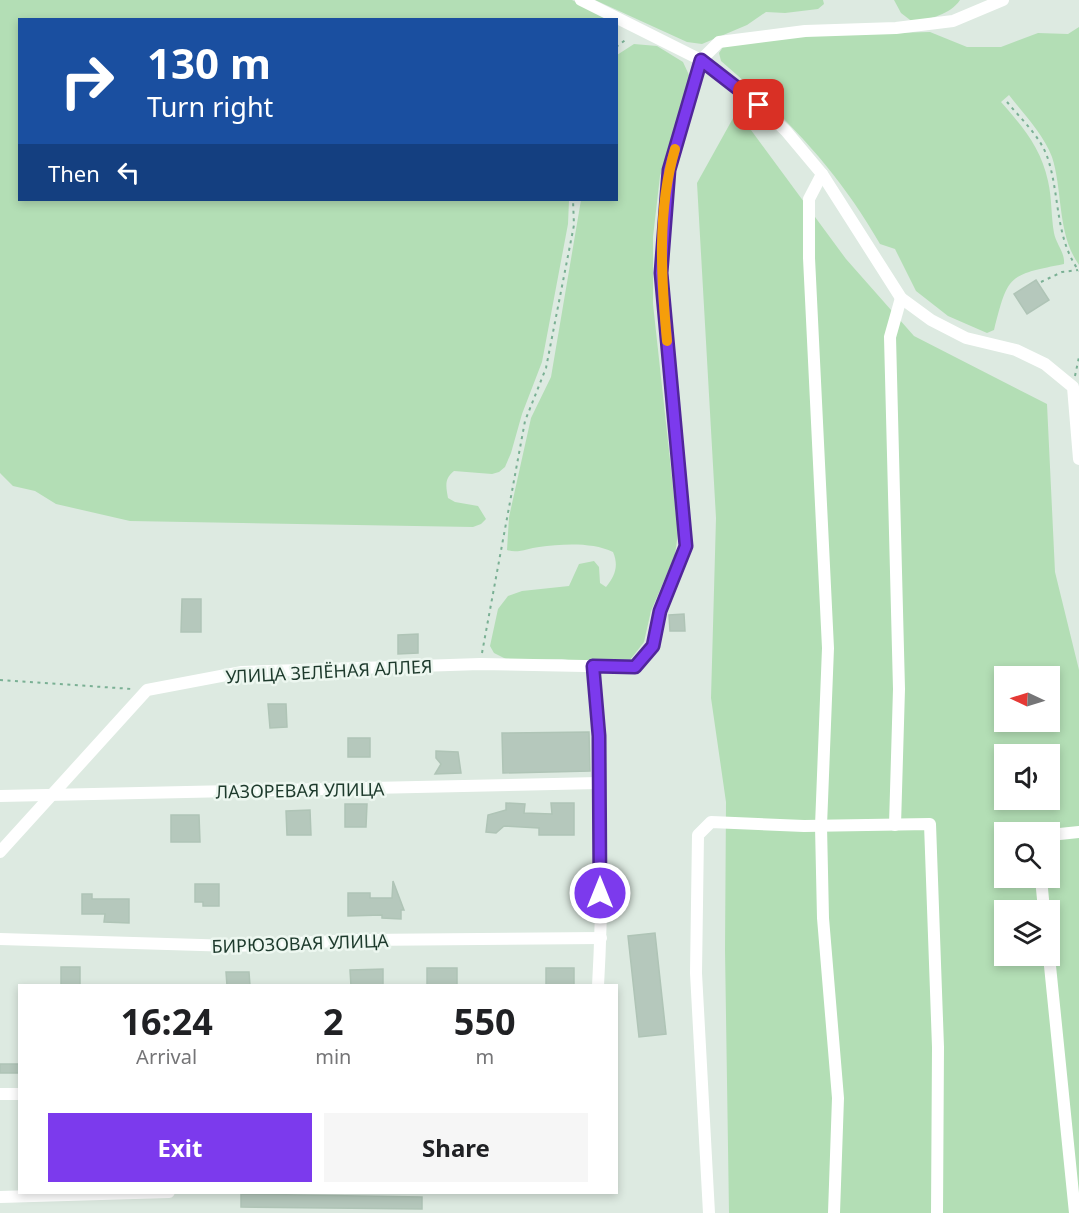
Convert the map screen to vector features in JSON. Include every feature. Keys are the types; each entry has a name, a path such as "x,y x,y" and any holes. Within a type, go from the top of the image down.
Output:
{"street":[{"path":"581,0 617,18"},
{"path":"701,60 719,42 805,31 896,28 953,21 1003,0"},
{"path":"618,18 701,60 746,93 786,131 822,174 901,298 932,320 966,338 1016,350 1045,364 1073,387 1079,459"},
{"name":"УЛИЦА ЗЕЛЁНАЯ АЛЛЕЯ","path":"147,690 242,672 480,664 635,667 653,646 660,611 686,546 661,273 669,170 701,60"},
{"path":"822,174 809,199 809,258 828,648 821,826 823,918 838,1098 834,1213"},
{"path":"895,825 899,689 890,337 901,298"},
{"path":"593,666 599,736 601,938 598,984"},
{"path":"0,852 147,690"},
{"name":"ЛАЗОРЕВАЯ УЛИЦА","path":"0,796 599,783"},
{"path":"709,1213 696,973 698,835 711,822 821,826 930,824 938,1047 937,1213"},
{"path":"1060,834 1079,832"},
{"name":"БИРЮЗОВАЯ УЛИЦА","path":"0,939 234,946 359,940 601,938"},
{"path":"1049,966 1075,1213"},
{"path":"0,1094 18,1094"},
{"path":"0,1197 101,1194"}],"path":[{"path":"618,45 639,29"},
{"path":"1007,102 1032,132 1048,158 1062,233 1068,253 1078,271 1062,272 1041,282"},
{"path":"480,664 525,421 546,368 574,225 573,201"},
{"path":"1073,387 1079,357"},
{"path":"0,680 147,690"}],"green space":[{"path":"0,0 572,0 607,18 18,18 18,201 569,201 568,224 542,362 505,467 492,474 454,471 447,480 448,498 455,502 478,506 486,519 481,524 473,527 130,521 56,504 35,491 13,486 0,473"},
{"path":"595,0 823,0 824,4 818,9 785,13 766,12 747,25 702,44 687,42"},
{"path":"894,0 960,0 945,13 914,23 901,13"},
{"path":"1079,27 1079,265 1067,240 1052,157 1039,132 1009,95 1001,102 1030,138 1045,169 1054,233 1064,264 1031,271 1013,280 1003,298 994,330 987,333 948,316 916,291 895,249 880,244 846,192 809,145 721,61 719,53 723,47 801,35 930,32 967,47 1001,47 1038,33 1068,34"},
{"path":"634,44 657,46 683,62 689,75 687,98 660,176 653,237 653,304 678,533 675,555 651,611 644,642 630,660 600,665 562,659 508,660 494,653 490,646 498,609 508,596 522,591 569,586 579,564 594,561 599,567 600,583 606,587 615,571 616,562 613,552 586,545 507,550 509,517 531,418 551,377 581,201 618,201 618,54"},
{"path":"737,111 846,259 914,336 1047,404 1055,572 1079,670 1079,1213 729,1213 725,950 726,802 711,698 716,518 697,183"}],"building":[{"path":"1036,280 1049,300 1027,314 1014,294"},
{"path":"182,599 201,599 201,632 181,632"},
{"path":"684,614 685,631 670,631 669,615"},
{"path":"418,634 418,653 398,654 398,635"},
{"path":"268,704 286,704 287,727 270,728"},
{"path":"589,732 590,771 503,773 502,733"},
{"path":"348,738 370,738 370,757 348,757"},
{"path":"436,751 458,752 461,773 435,774 441,764 436,758"},
{"path":"506,803 525,804 524,813 552,814 551,803 574,803 574,835 539,835 539,828 504,826 496,833 486,832 488,815 506,810"},
{"path":"345,804 367,804 366,827 345,827"},
{"path":"310,810 311,835 287,835 286,811"},
{"path":"171,815 199,815 200,842 171,842"},
{"path":"393,881 404,910 401,910 401,919 382,918 382,915 348,916 348,893 370,893 370,898 392,898"},
{"path":"195,884 219,884 219,906 203,906 203,902 195,902"},
{"path":"82,894 92,894 92,899 129,899 129,923 104,922 105,914 82,914"},
{"path":"655,933 666,1034 639,1037 628,936"},
{"path":"61,967 80,967 80,984 61,984"},
{"path":"427,968 457,968 457,984 427,984"},
{"path":"546,968 574,968 574,984 546,984"},
{"path":"383,969 383,984 351,984 350,970"},
{"path":"226,972 249,972 250,984 227,984"},
{"path":"0,1064 18,1064 18,1073 0,1073"},
{"path":"241,1194 422,1197 422,1209 241,1207"}],"slow traffic":[{"path":"667,341 661,273 669,170 675,149"}],"route":[{"path":"600,893 599,736 593,666 635,667 653,646 660,611 672,586 686,546 661,273 669,170 701,60 759,105"}]}
